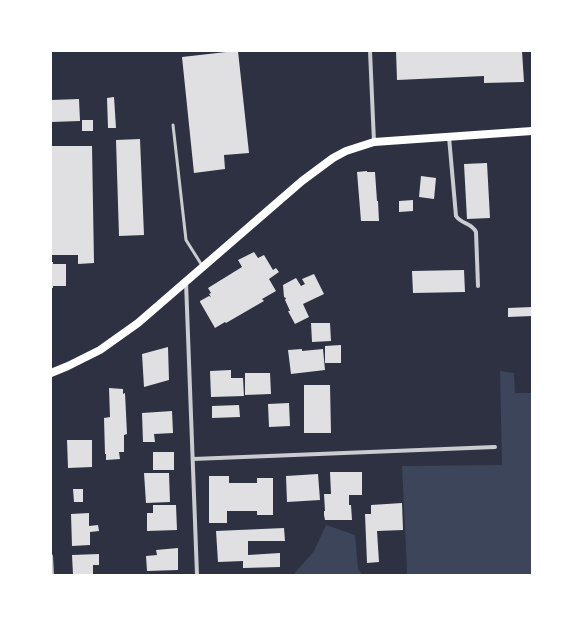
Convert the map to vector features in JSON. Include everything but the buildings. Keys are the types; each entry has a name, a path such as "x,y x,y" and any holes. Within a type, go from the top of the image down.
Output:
{"main road":[{"path":"51,373 100,350 138,323 316,169 346,151 374,142 532,131"}],"street":[{"path":"370,51 374,142"},
{"path":"449,137 456,216 459,220 472,226 476,232 478,286"},
{"path":"186,282 197,575"},
{"path":"193,459 495,447"},
{"path":"51,556 52,575"}],"lane":[{"path":"173,125 186,240 203,267"}],"shaded area":[{"path":"500,371 514,373 515,393 532,393 532,575 406,575 402,466 502,465"},
{"path":"326,525 355,535 358,569 363,575 293,575 314,551"}]}
